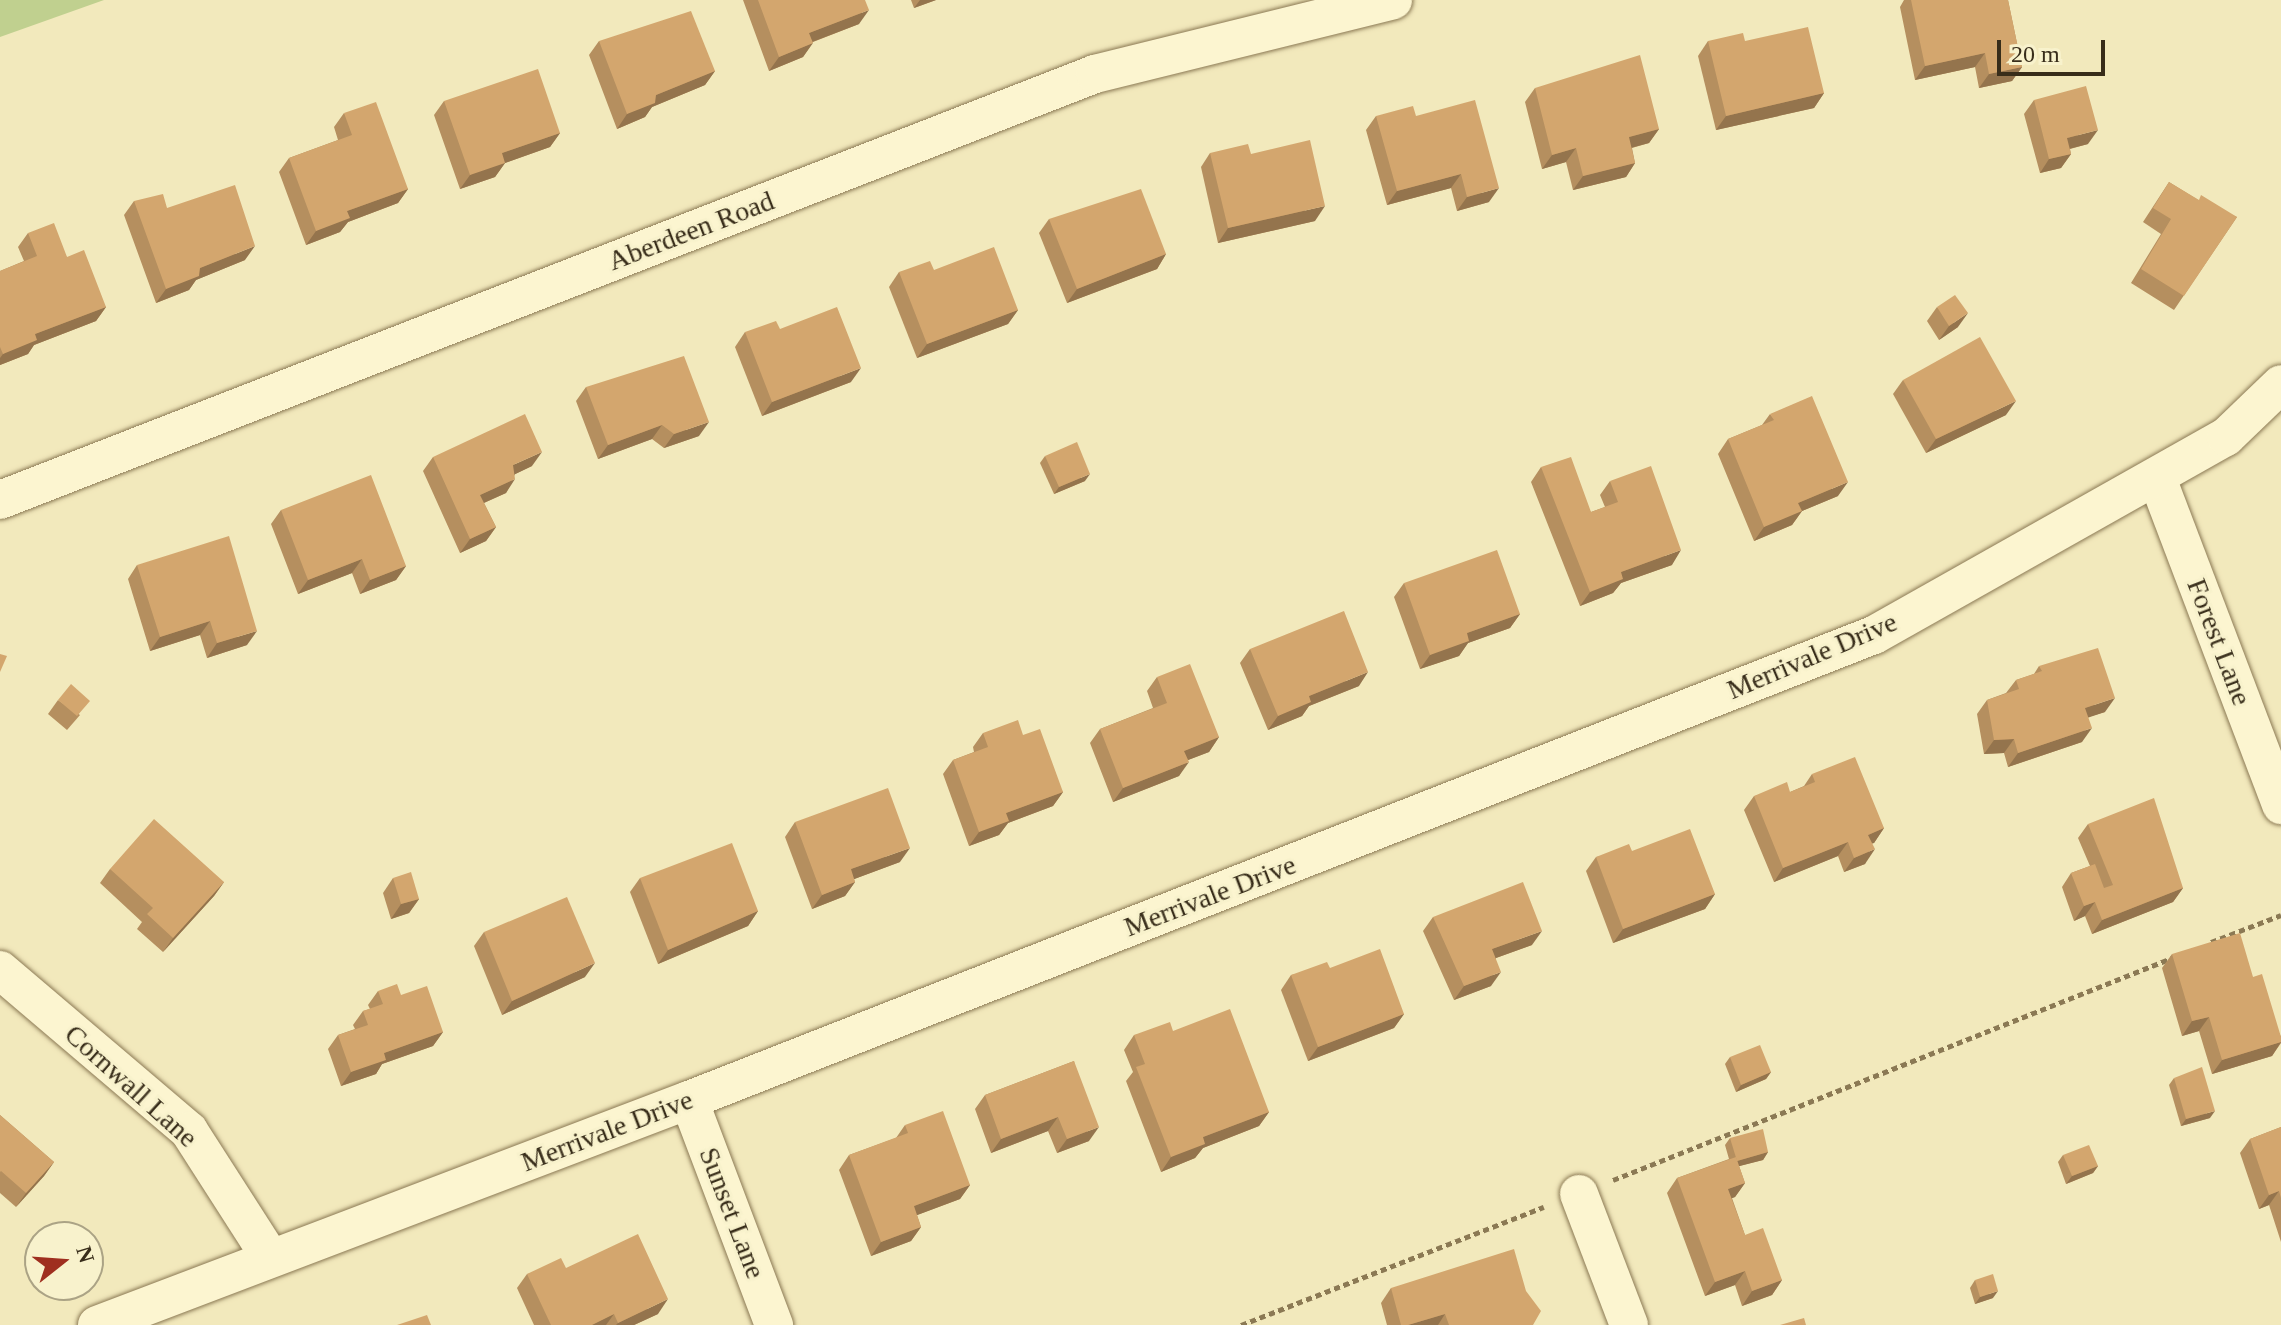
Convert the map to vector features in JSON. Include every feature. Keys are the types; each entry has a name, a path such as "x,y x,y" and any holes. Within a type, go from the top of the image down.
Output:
{"street":[{"name":"Aberdeen Road","path":"0,500 1095,74 1393,0"},
{"name":"Merrivale Drive","path":"97,1325 689,1100 1874,635 2226,437 2281,384"},
{"name":"Forest Lane","path":"2157,478 2281,805"},
{"name":"Cornwall Lane","path":"0,970 189,1131 270,1257"},
{"name":"Sunset Lane","path":"689,1100 774,1325"},
{"path":"1579,1194 1629,1325"}],"path":[{"path":"2208,944 2281,915"},
{"path":"1241,1325 2179,955"}],"green space":[{"path":"0,0 104,0 0,37"}],"building":[{"path":"758,0 865,0 869,10 809,33 813,43 779,57"},
{"path":"1911,0 2008,0 2022,67 1989,74 1985,53 1925,66"},
{"path":"691,11 715,71 656,95 655,103 627,114 599,41"},
{"path":"1808,27 1824,93 1726,116 1708,41 1743,33 1745,41"},
{"path":"1640,55 1659,129 1629,137 1635,163 1583,176 1576,148 1552,155 1535,88"},
{"path":"538,69 560,133 502,153 505,163 470,175 444,101"},
{"path":"2086,86 2098,130 2067,138 2071,154 2049,159 2034,100"},
{"path":"1475,100 1499,188 1467,197 1461,174 1397,191 1376,116 1413,106 1416,116"},
{"path":"376,102 408,189 347,211 350,218 316,231 289,158 352,135 344,113"},
{"path":"1310,140 1325,206 1228,228 1210,153 1248,144 1251,154"},
{"path":"2169,182 2199,200 2201,195 2237,217 2184,296 2141,269 2171,219 2153,208"},
{"path":"235,185 255,246 200,268 199,276 166,289 134,201 163,194 167,208"},
{"path":"1141,189 1166,254 1077,289 1049,219"},
{"path":"54,223 67,257 84,250 106,307 35,334 37,340 3,354 0,347 0,271 37,256 28,233"},
{"path":"994,247 1018,310 927,344 899,272 930,261 934,270"},
{"path":"1955,295 1968,313 1949,326 1937,307"},
{"path":"837,307 861,368 772,402 745,332 776,321 780,329"},
{"path":"1980,337 2016,401 1936,439 1903,380"},
{"path":"684,356 709,422 674,434 662,425 608,445 586,387"},
{"path":"1812,396 1848,482 1798,503 1802,511 1764,527 1728,439 1774,420 1770,414"},
{"path":"525,414 542,452 513,465 515,479 480,495 496,527 470,539 433,457"},
{"path":"1077,442 1090,474 1059,487 1045,456"},
{"path":"1571,457 1591,512 1618,502 1610,481 1651,466 1681,550 1621,572 1623,579 1590,592 1541,467"},
{"path":"371,475 406,566 370,580 362,559 308,580 281,510"},
{"path":"229,536 257,631 217,643 210,621 160,637 137,565"},
{"path":"1497,550 1520,614 1467,633 1469,641 1430,655 1404,583"},
{"path":"1344,611 1368,672 1309,696 1311,702 1278,716 1250,649"},
{"path":"2098,648 2115,698 2085,708 2092,728 2018,753 2014,739 1994,740 1987,700 2019,689 2016,680 2042,671 2039,666"},
{"path":"0,654 7,656 0,672"},
{"path":"1190,664 1219,737 1184,751 1189,762 1123,788 1100,729 1167,703 1157,677"},
{"path":"71,684 90,701 77,716 58,700"},
{"path":"1018,720 1023,735 1040,729 1063,792 1006,813 1009,821 979,832 953,760 988,747 983,733"},
{"path":"1855,757 1884,828 1868,835 1875,849 1854,858 1848,842 1783,868 1754,796 1787,782 1790,792 1815,782 1812,774"},
{"path":"888,788 910,848 851,869 855,882 822,895 795,822"},
{"path":"2154,798 2183,888 2102,920 2095,902 2084,906 2071,873 2095,864 2104,888 2113,885 2088,824"},
{"path":"154,819 224,882 173,938 147,914 153,908 110,869"},
{"path":"1690,829 1715,894 1623,929 1596,857 1629,844 1632,851"},
{"path":"732,843 758,911 668,950 640,878"},
{"path":"411,872 419,899 401,904 393,878"},
{"path":"1523,882 1542,931 1492,949 1501,972 1464,986 1433,917"},
{"path":"567,897 595,963 512,1001 484,932"},
{"path":"2240,933 2253,977 2262,974 2281,1042 2222,1060 2209,1017 2192,1021 2172,954"},
{"path":"1380,949 1404,1014 1318,1047 1291,975 1327,962 1330,968"},
{"path":"397,984 401,995 427,986 443,1032 384,1053 386,1060 351,1072 338,1035 368,1025 363,1011 383,1004 378,991"},
{"path":"1230,1009 1269,1112 1203,1137 1205,1144 1171,1157 1136,1067 1145,1064 1134,1035 1170,1022 1173,1031"},
{"path":"1760,1045 1771,1072 1741,1085 1730,1057"},
{"path":"1074,1061 1099,1127 1067,1139 1058,1117 1001,1139 985,1095"},
{"path":"2202,1067 2215,1111 2186,1119 2174,1078"},
{"path":"943,1111 970,1185 914,1206 921,1227 881,1242 849,1155 908,1133 905,1125"},
{"path":"0,1115 54,1162 26,1193 0,1172"},
{"path":"2281,1127 2281,1198 2279,1191 2269,1195 2250,1139"},
{"path":"1763,1129 1768,1152 1737,1161 1730,1138"},
{"path":"2089,1145 2098,1166 2072,1176 2063,1155"},
{"path":"1736,1157 1745,1183 1728,1189 1745,1235 1763,1228 1782,1280 1752,1291 1745,1271 1715,1282 1677,1178"},
{"path":"638,1234 668,1299 618,1323 614,1314 592,1325 551,1325 527,1274 561,1258 566,1268"},
{"path":"1514,1249 1526,1291 1541,1311 1533,1325 1449,1325 1445,1314 1401,1325 1391,1288"},
{"path":"1993,1274 1998,1291 1980,1297 1975,1280"},
{"path":"427,1315 431,1325 397,1325"},
{"path":"1804,1318 1806,1325 1780,1325"}]}
